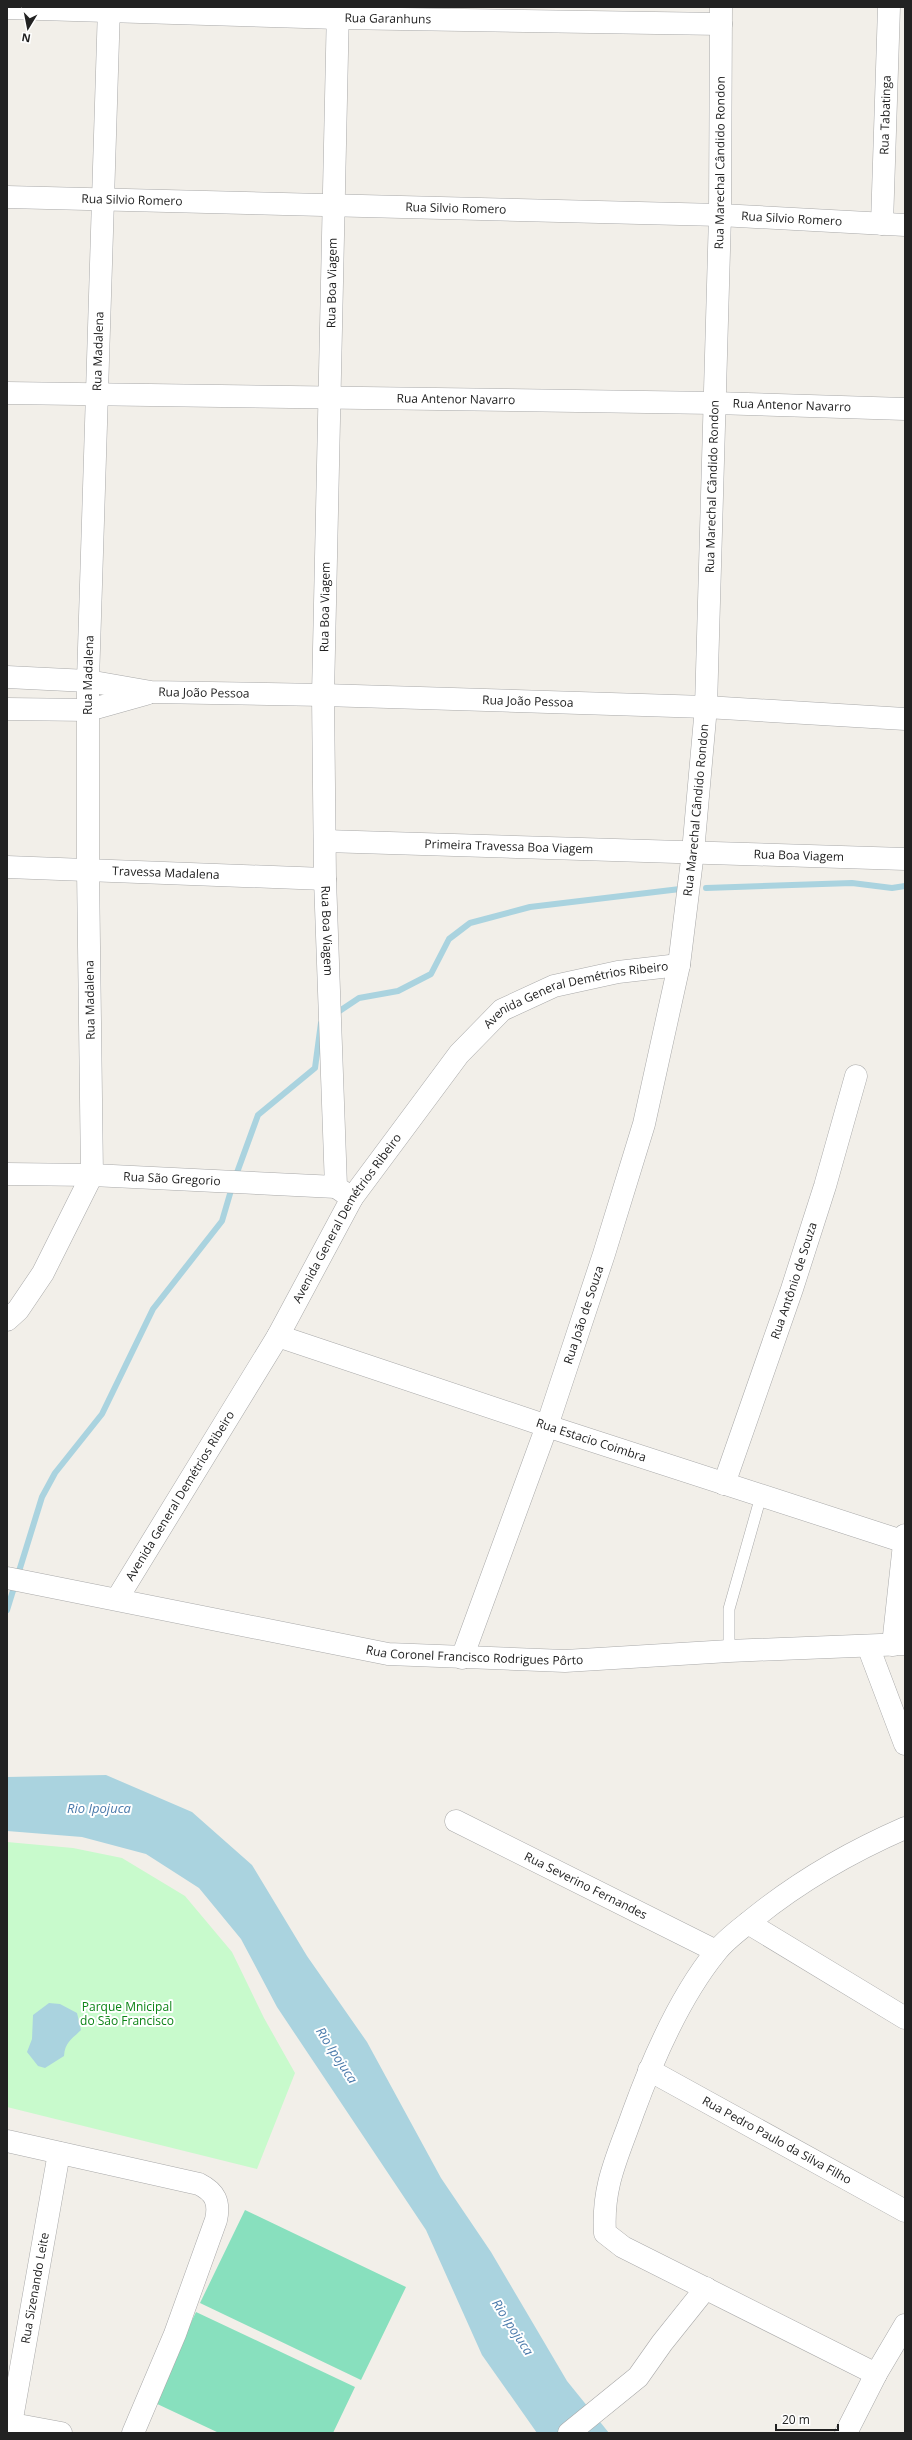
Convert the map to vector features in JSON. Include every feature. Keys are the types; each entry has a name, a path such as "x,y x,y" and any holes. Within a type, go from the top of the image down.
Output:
{"street":[{"name":"Rua Tabatinga","path":"882,224 890,7"},
{"name":"Rua Garanhuns","path":"7,8 721,16"},
{"name":"Rua Madalena","path":"7,1320 18,1310 43,1273 92,1175 88,869 88,681 109,8"},
{"name":"Rua Boa Viagem","path":"338,12 323,695 325,879 330,1032 344,1192"},
{"name":"Rua Marechal Cândido Rondon","path":"679,965 693,852 706,708 720,215 721,16"},
{"name":"Rua Silvio Romero","path":"7,198 103,199 720,215 905,224"},
{"name":"Rua Antenor Navarro","path":"7,393 330,399 714,403 905,409"},
{"name":"Rua João Pessoa","path":"7,677 88,681 151,692 323,695 706,708 905,719"},
{"name":"Rua João Pessoa","path":"7,709 89,710 151,692"},
{"name":"Primeira Travessa Boa Viagem","path":"325,841 693,852"},
{"name":"Rua Boa Viagem","path":"693,852 905,860"},
{"name":"Travessa Madalena","path":"7,867 325,879"},
{"name":"Avenida General Demétrios Ribeiro","path":"117,1599 278,1336 344,1192 459,1054 502,1010 554,986 618,972 679,965"},
{"name":"Rua João de Souza","path":"462,1658 547,1426 644,1124 679,965"},
{"name":"Rua Antônio de Souza","path":"724,1484 792,1289 825,1186 856,1076"},
{"name":"Rua São Gregorio","path":"7,1174 92,1175 220,1181 344,1192"},
{"name":"Rua Estacio Coimbra","path":"278,1336 724,1484 904,1540"},
{"path":"899,1645 904,1540"},
{"name":"Rua Coronel Francisco Rodrigues Pôrto","path":"7,1578 388,1654 565,1661 728,1651 899,1645"},
{"path":"868,1646 905,1744"},
{"name":"Rua Severino Fernandes","path":"456,1821 716,1951"},
{"path":"876,2374 623,2247 605,2233 604,2209 606,2187 649,2070 672,2023 716,1951 787,1892 823,1868 905,1828"},
{"path":"748,1923 905,2018"},
{"name":"Rua Pedro Paulo da Silva Filho","path":"649,2070 905,2211"},
{"path":"7,2141 199,2184 210,2190 216,2198 219,2208 216,2220 175,2334 133,2433"},
{"name":"Rua Sizenando Leite","path":"9,2423 59,2153"},
{"path":"569,2433 638,2377 662,2342 706,2288"},
{"path":"846,2433 876,2374 905,2325"},
{"path":"9,2423 61,2433"}],"lane":[{"path":"728,1651 729,1610 761,1496"}],"green space":[{"name":"Parque Mnicipal do São Francisco","path":"7,1842 73,1848 122,1858 185,1896 232,1952 264,2018 295,2073 257,2169 7,2107"},
{"path":"245,2210 406,2287 361,2380 200,2303"},
{"path":"196,2312 355,2387 333,2433 219,2433 153,2402"}],"water":[{"name":"Rio Ipojuca","path":"106,1775 192,1812 252,1865 307,1956 367,2042 441,2178 491,2252 567,2381 609,2433 537,2433 482,2355 426,2230 277,2007 241,1939 199,1888 146,1854 82,1837 7,1831 7,1777"},
{"path":"49,2003 60,2004 77,2013 81,2030 67,2044 64,2056 45,2068 38,2066 27,2052 32,2039 33,2015"}],"waterway":[{"path":"706,888 852,883 892,888 905,886"},
{"path":"335,1014 359,998 398,991 431,974 449,939 470,923 530,907 680,889"},
{"path":"235,1178 258,1115 315,1068 321,1023"},
{"path":"7,1610 42,1497 55,1473 102,1414 153,1309 222,1221 232,1187"}]}
